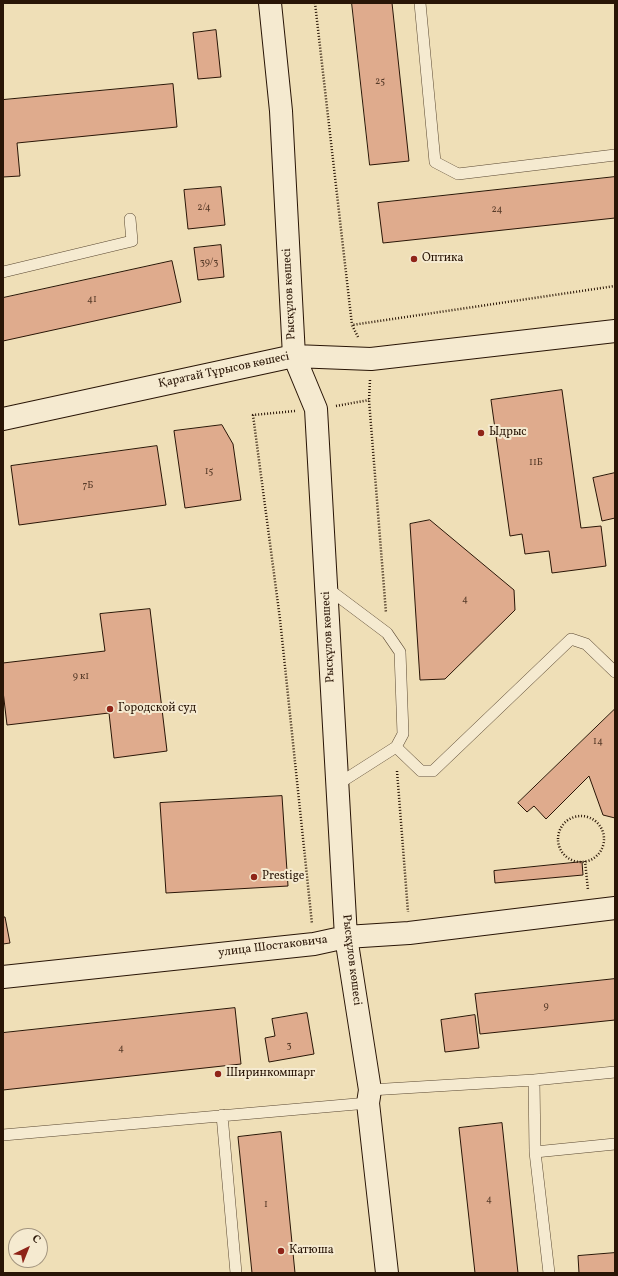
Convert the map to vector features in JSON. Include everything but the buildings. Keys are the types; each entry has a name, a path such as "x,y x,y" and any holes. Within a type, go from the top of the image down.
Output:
{"street":[{"name":"Рысқұлов көшесі","path":"270,3 281,111 294,356 316,409 346,937 369,1097 387,1273"},
{"name":"Қаратай Тұрысов көшесі","path":"3,419 294,356 371,358 615,331"},
{"name":"улица Шостаковича","path":"3,977 314,944 346,937 409,933 615,908"}],"lane":[{"path":"420,3 435,162 458,174 615,155"},
{"path":"3,272 132,241 130,219"},
{"path":"326,588 387,633 400,652 403,734 396,747 338,784"},
{"path":"396,747 421,771 433,771 571,639 586,644 615,672"},
{"path":"3,1135 222,1115 369,1097 615,1072"},
{"path":"534,1080 535,1152 549,1273"},
{"path":"222,1115 236,1273"},
{"path":"535,1152 615,1144"}],"path":[{"path":"315,3 352,325"},
{"path":"314,944 280,619 253,415 316,409 369,400"},
{"path":"583,816 593,819 601,827 604,838 602,849 595,857 585,861 574,861 565,855 559,845 559,834 563,824 572,817 583,816"},
{"path":"585,861 590,910"}],"place":[{"name":"Оптика","path":"414,259"},
{"name":"Ыдрыс","path":"481,433"},
{"name":"Городской суд","path":"110,709"},
{"name":"Prestige","path":"254,877"},
{"name":"Ширинкомшарг","path":"218,1074"},
{"name":"Катюша","path":"281,1251"}]}
